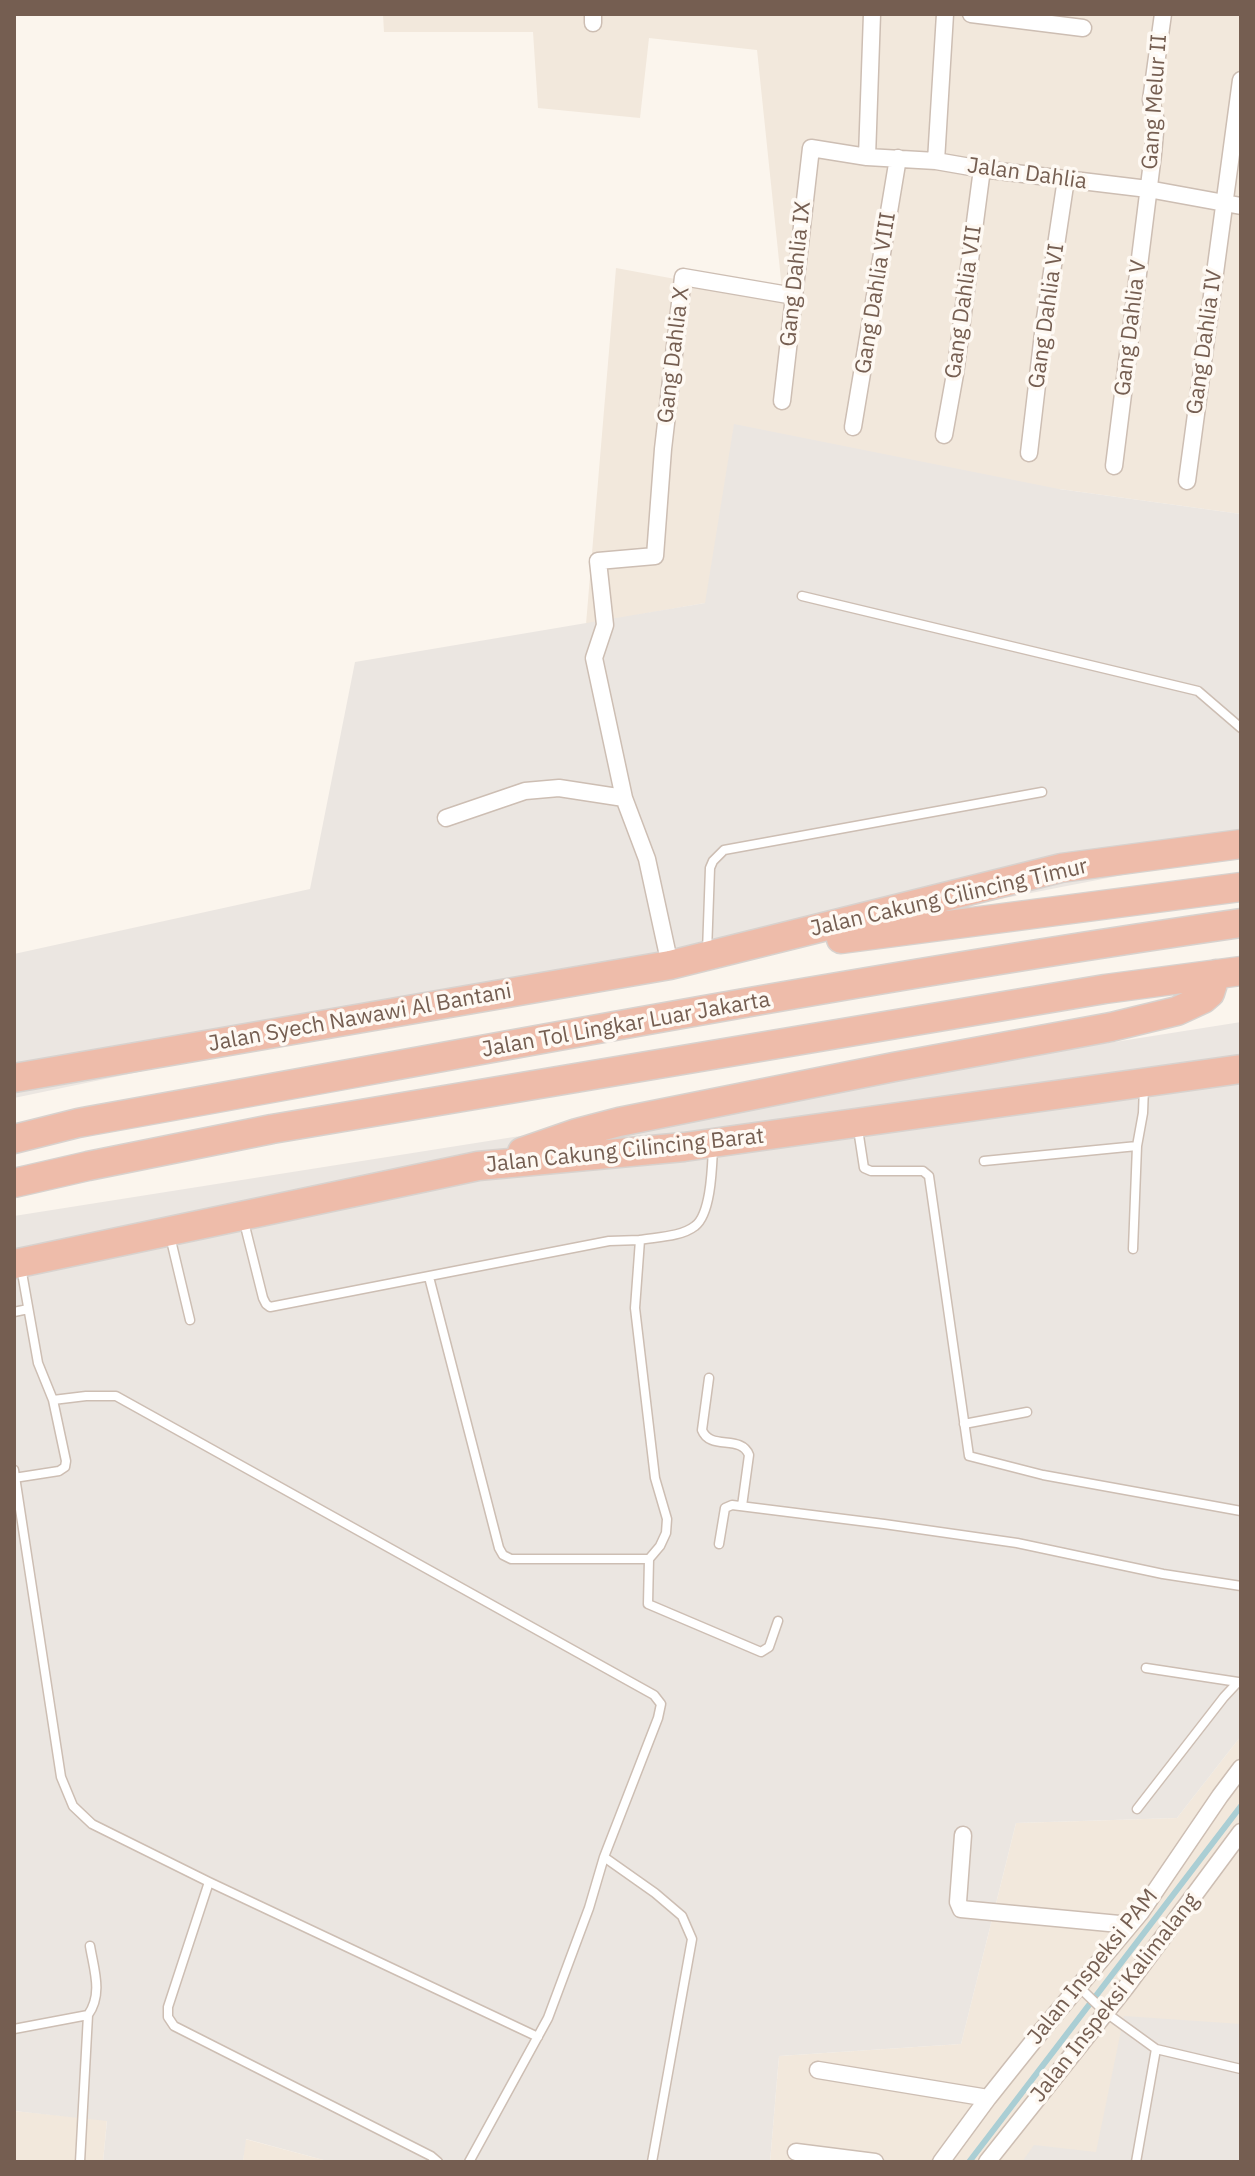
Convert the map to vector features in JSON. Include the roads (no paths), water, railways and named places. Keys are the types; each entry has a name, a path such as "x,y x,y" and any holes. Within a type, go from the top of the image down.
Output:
{"highway":[{"name":"Jalan Cakung Cilincing Timur","path":"707,957 1061,868 1241,844"},
{"path":"707,957 1241,887"},
{"name":"Jalan Tol Lingkar Luar Jakarta","path":"14,1139 78,1123 736,1006 1102,943 1241,923"},
{"name":"Jalan Syech Nawawi Al Bantani","path":"14,1078 707,957"},
{"path":"478,1166 619,1122 823,1080 1084,1032 1177,1011 1203,999 1228,973"},
{"name":"Jalan Tol Lingkar Luar Jakarta","path":"14,1183 272,1129 1105,989 1228,973"},
{"name":"Jalan Cakung Cilincing Barat","path":"17,1263 478,1166 684,1147 1241,1069"}],"street":[{"path":"867,157 872,14"},
{"path":"936,161 945,14"},
{"path":"971,14 1083,28"},
{"name":"Gang Melur II","path":"1148,189 1156,121 1151,100 1163,14"},
{"name":"Gang Dahlia IV","path":"1187,481 1241,80"},
{"name":"Jalan Dahlia","path":"813,148 1148,189 1241,206"},
{"name":"Gang Dahlia IX","path":"782,401 810,152 813,148"},
{"name":"Gang Dahlia VIII","path":"853,427 898,158"},
{"name":"Gang Dahlia VII","path":"944,435 982,169"},
{"name":"Gang Dahlia VI","path":"1029,453 1066,179"},
{"name":"Gang Dahlia V","path":"1114,466 1148,189"},
{"name":"Gang Dahlia X","path":"624,798 594,658 605,625 598,561 655,556 663,449 683,277 794,296"},
{"path":"446,818 525,791 559,788 624,798 647,859 670,965"},
{"name":"Jalan Inspeksi PAM","path":"941,2162 988,2098 1141,1912 1241,1768"},
{"name":"Jalan Inspeksi Kalimalang","path":"987,2162 1241,1832"},
{"path":"963,1835 958,1902 961,1909 1130,1925"},
{"path":"818,2070 988,2098"},
{"path":"796,2152 875,2162"}],"lane":[{"path":"802,596 1198,691 1241,728"},
{"path":"707,957 710,868 724,850 1042,792"},
{"path":"1133,1249 1137,1146 1144,1083"},
{"path":"858,1124 864,1168 871,1171 923,1171 929,1176 968,1454 972,1458 1043,1475 1241,1511"},
{"path":"243,1216 263,1298 270,1307 609,1241 640,1240 682,1232 696,1226 702,1218 712,1181 713,1143"},
{"path":"984,1161 1137,1146"},
{"path":"169,1231 190,1320"},
{"path":"640,1240 635,1308 655,1478 667,1519 666,1533 649,1559 647,1601 650,1607 761,1652 769,1647 778,1621"},
{"path":"17,1263 38,1363 53,1400 66,1461 65,1467 59,1471 15,1475 61,1777 73,1806 92,1824 538,2037"},
{"path":"429,1277 503,1555 511,1559 649,1559"},
{"path":"14,1312 28,1309"},
{"path":"709,1378 702,1430 710,1440 742,1445 747,1449 749,1455 742,1506"},
{"path":"53,1400 116,1396 654,1695 661,1704 604,1857 589,1908 538,2037 469,2162"},
{"path":"964,1424 1027,1412"},
{"path":"719,1544 725,1508 732,1505 1017,1543 1163,1574 1241,1586"},
{"path":"1146,1668 1239,1682"},
{"path":"1137,1809 1189,1740 1239,1682"},
{"path":"604,1857 682,1916 692,1939 652,2162"},
{"path":"209,1882 168,2007 168,2017 174,2026 438,2162"},
{"path":"80,2162 88,2015 97,2000 90,1946"},
{"path":"1080,1988 1102,2010 1156,2049 1241,2069"},
{"path":"14,2029 88,2015"},
{"path":"1136,2162 1156,2049"}],"waterway":[{"path":"969,2162 1241,1806"}]}
